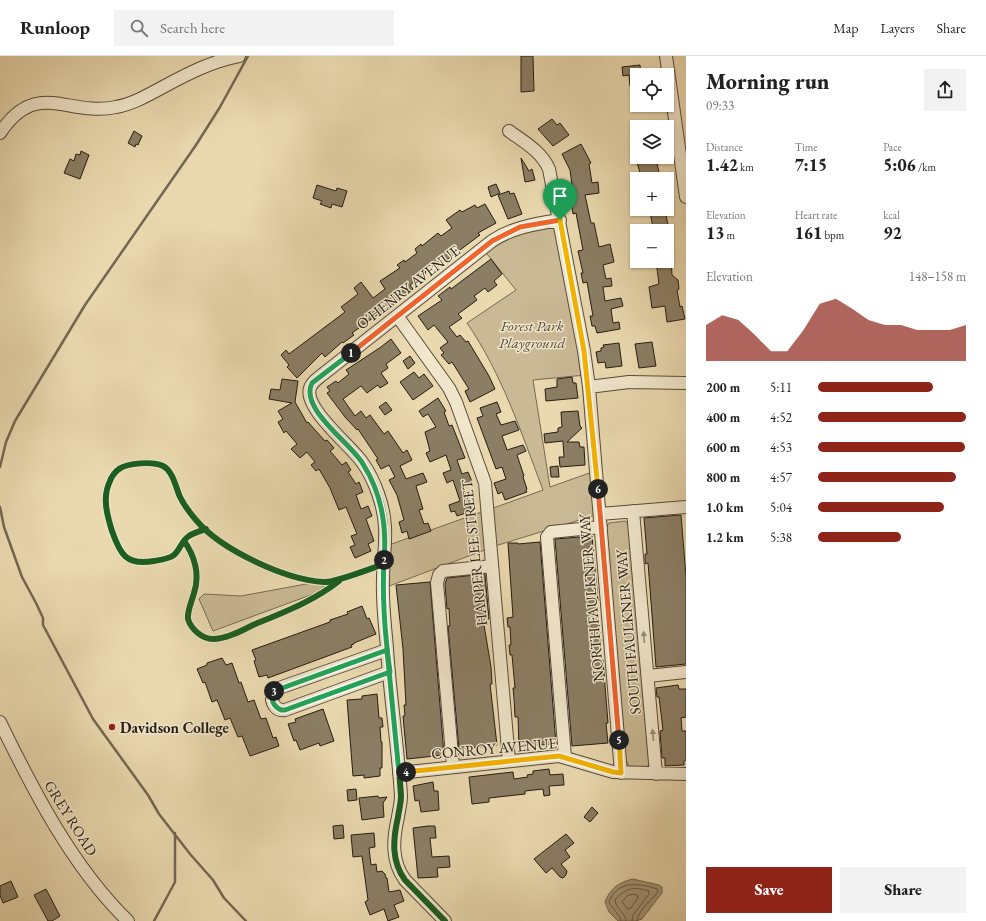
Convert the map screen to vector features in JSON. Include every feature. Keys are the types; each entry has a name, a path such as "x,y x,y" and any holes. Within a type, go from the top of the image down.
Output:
{"street":[{"path":"0,133 16,114 34,104 53,102 83,108 115,108 140,99 213,63 239,56"},
{"path":"666,56 686,197"},
{"name":"NORTH FAULKNER WAY","path":"509,131 537,151 546,161 552,179 584,351 589,387 621,773"},
{"name":"O'HENRY AVENUE","path":"445,921 411,888 401,875 397,866 394,847 401,798 387,650 383,579 386,536 380,502 363,463 353,450 331,429 318,413 310,397 309,389 312,383 501,235 520,227 560,220"},
{"name":"HARPER LEE STREET","path":"398,317 449,388 456,402 485,483 509,761"},
{"path":"589,387 636,382 686,383"},
{"path":"600,514 686,507"},
{"name":"SOUTH FAULKNER WAY","path":"633,512 656,774"},
{"path":"565,757 547,536 551,532 601,527"},
{"path":"453,766 437,583 439,575 443,571 492,566"},
{"path":"387,650 279,688 275,691 272,700 277,708 285,710 390,672"},
{"path":"648,676 686,672"},
{"name":"GREY ROAD","path":"0,722 31,784 82,868 128,921"},
{"name":"CONROY AVENUE","path":"399,773 549,756 565,757 613,772 686,774"}],"green space":[{"name":"Forest Park Playground","path":"559,221 586,375 533,380 550,487 595,471 599,514 492,547 488,510 543,490 519,425 501,383 491,362 467,323 516,290 483,249 492,242"},
{"path":"487,510 490,548 384,588 386,546"},
{"path":"625,521 628,523 650,763 647,767 629,767 625,757 606,528 609,523"},
{"path":"317,582 327,589 213,631 199,599 204,594 241,596"}],"water":[{"path":"633,879 659,885 662,887 662,893 642,919 636,921 618,921 609,912 605,902 616,886"}],"building":[{"path":"521,56 533,56 534,91 521,92"},
{"path":"640,65 640,68 630,68 630,86 629,75 623,76 622,67"},
{"path":"552,119 557,125 560,123 569,135 553,146 538,129"},
{"path":"134,131 142,136 138,145 136,144 135,147 128,143"},
{"path":"581,144 591,163 589,164 592,183 598,182 599,193 585,195 591,223 594,223 599,247 610,244 614,262 603,265 606,279 611,278 612,286 603,287 605,301 621,298 623,306 611,309 613,323 619,322 620,329 597,333 595,326 592,326 590,316 593,316 587,282 583,283 581,273 583,273 578,251 583,250 576,213 573,214 571,201 574,200 570,170 562,154"},
{"path":"81,151 89,155 80,179 64,173 70,159 74,161 76,154 80,155"},
{"path":"521,158 529,171 532,169 535,180 525,182"},
{"path":"637,164 657,164 659,172 640,172"},
{"path":"496,184 500,193 491,197 488,187"},
{"path":"317,185 336,191 337,188 347,191 342,207 332,204 331,208 320,204 322,201 313,198"},
{"path":"509,191 510,194 514,193 522,214 508,219 498,195"},
{"path":"485,204 496,223 478,233 480,235 437,267 435,264 410,285 413,289 392,304 394,305 382,314 381,312 352,333 354,335 343,343 342,342 325,357 322,353 297,378 287,367 289,365 281,355 286,350 289,354 345,312 341,307 358,294 354,288 361,282 373,298 385,289 380,281 400,268 397,265 404,260 405,262 417,253 415,249 421,244 422,246 438,233 441,236 452,228 446,220 460,210 462,212 475,205 477,208"},
{"path":"651,216 666,216 668,224 652,224"},
{"path":"491,259 502,274 494,281 497,285 488,292 485,288 474,296 477,300 458,314 462,318 449,327 457,337 460,335 466,342 468,341 495,389 470,402 465,391 469,389 452,362 449,364 441,355 444,353 440,348 448,342 434,325 428,330 418,316 442,300 438,296 450,287 451,289"},
{"path":"657,268 672,268 672,275 678,280 679,289 677,290 680,307 682,306 685,319 667,322 665,306 652,308 649,287 659,284"},
{"path":"391,339 401,353 386,364 388,368 381,373 388,383 380,388 378,385 367,393 361,386 343,399 355,416 361,411 366,418 370,415 384,434 388,431 403,453 407,450 412,460 400,466 406,479 423,473 427,482 416,486 423,509 419,510 424,524 428,523 431,531 409,539 407,531 402,533 399,522 404,520 397,495 389,480 395,477 389,465 381,469 376,460 378,459 358,429 357,430 345,417 327,393 330,391 327,387 336,381 338,383 349,374 346,370"},
{"path":"652,342 656,366 639,368 635,344"},
{"path":"619,343 622,366 606,368 605,362 598,363 596,352 601,351 601,348 604,347 603,345"},
{"path":"410,356 415,363 408,369 403,361"},
{"path":"414,372 419,378 424,374 433,386 413,400 400,382"},
{"path":"572,377 573,383 576,383 578,398 546,401 545,389 557,387 557,379"},
{"path":"282,379 298,381 295,402 307,423 308,422 325,441 327,440 334,448 330,451 342,465 346,462 351,470 348,472 356,484 359,482 363,492 356,495 361,509 368,506 372,516 366,519 374,541 368,544 371,551 355,558 350,547 355,545 351,536 357,534 346,507 339,510 330,488 319,469 316,471 311,465 315,462 307,452 300,458 291,449 297,444 286,431 284,433 278,422 283,419 278,411 292,403 269,399 271,389 280,390"},
{"path":"438,398 446,411 444,412 449,426 452,425 465,458 457,460 462,474 468,472 473,484 463,487 472,511 457,516 455,511 451,512 449,505 460,501 453,480 447,483 443,473 451,470 446,455 430,462 426,453 430,451 425,432 436,427 428,414 423,417 419,411"},
{"path":"386,402 392,410 385,415 379,407"},
{"path":"497,402 501,412 496,414 501,425 515,421 519,430 502,436 507,450 523,445 526,451 517,455 524,476 527,492 505,500 502,492 498,494 494,483 506,479 502,467 496,469 477,418 483,416 480,408"},
{"path":"578,411 580,426 582,428 567,442 579,442 580,447 584,447 585,465 560,467 559,457 564,457 563,441 545,443 544,434 558,432 558,428 562,427 561,412"},
{"path":"558,466 559,477 551,477 550,467"},
{"path":"681,515 686,576 686,664 656,667 648,563 645,564 645,554 647,554 644,518"},
{"path":"592,536 598,601 596,601 601,642 599,642 601,660 603,660 608,723 606,723 608,743 572,746 555,539"},
{"path":"540,542 556,744 519,746 518,717 515,717 513,688 515,688 512,655 510,655 509,645 511,645 510,627 508,627 507,618 513,617 508,543 518,544"},
{"path":"485,574 489,619 483,619 491,667 492,684 490,684 497,745 459,749 448,626 450,626 449,608 447,609 445,584 447,578"},
{"path":"430,582 444,755 407,759 403,716 405,716 404,705 406,705 403,649 396,585"},
{"path":"362,606 367,619 369,618 376,634 354,643 351,645 352,647 268,678 267,675 259,677 254,661 256,660 252,650 330,622 330,620 348,614 347,612"},
{"path":"222,658 226,665 232,663 248,702 254,700 261,719 266,718 273,738 276,737 279,746 250,756 242,736 238,737 230,718 225,720 217,700 212,702 205,682 203,683 197,669 207,665 207,663"},
{"path":"678,685 679,689 686,689 686,717 681,718 682,731 686,731 686,760 684,761 684,765 665,766 665,758 662,758 660,731 663,730 659,697 657,697 656,688"},
{"path":"377,694 379,718 382,718 383,727 380,727 382,742 382,768 380,768 380,776 364,778 364,775 353,776 347,700 362,699 362,696"},
{"path":"323,709 334,741 320,746 319,743 300,750 296,740 294,741 288,724 296,722 295,719"},
{"path":"549,769 550,775 563,774 564,785 549,786 550,795 544,796 543,789 525,791 525,794 489,798 489,802 472,804 469,777 513,772 514,779 528,777 527,775 533,774 533,771"},
{"path":"433,782 434,791 438,791 439,810 421,812 419,800 415,801 413,786"},
{"path":"356,789 357,800 348,801 347,790"},
{"path":"378,796 379,798 387,797 383,803 384,817 362,820 359,798"},
{"path":"592,807 598,813 590,822 584,817"},
{"path":"343,825 344,838 334,839 333,826"},
{"path":"435,826 436,838 430,838 432,857 449,856 450,867 437,868 438,877 418,878 413,828"},
{"path":"374,833 375,847 369,848 371,865 376,864 377,872 382,871 385,874 389,892 400,890 404,901 394,905 399,917 388,921 384,909 370,915 365,902 368,900 362,856 353,857 351,835"},
{"path":"566,834 574,843 565,850 570,857 561,864 567,871 563,878 560,877 552,868 546,873 534,859"},
{"path":"11,881 18,897 3,903 0,895 0,886"},
{"path":"46,889 60,916 52,921 48,921 34,895"}],"waterway":[{"path":"0,467 6,442 15,421 85,305 196,145 220,107 248,56"},
{"path":"0,507 4,527 22,577 43,618 43,625 93,719 148,795 159,814 190,854 213,880 224,898 246,921"},
{"path":"154,921 175,882 175,833"}],"cycle path":[{"path":"445,921 405,880 400,873 395,858 394,842 401,796 384,614 383,572 385,534 381,502 367,469 320,416 310,396 310,388 317,379 492,241 516,229 560,220"},
{"path":"206,529 204,530 201,531 199,531 187,538 176,553 170,557 162,560 144,562 131,560 121,552 108,519 106,493 111,478 119,469 128,465 147,463 159,464 163,466 172,476 185,506 196,520 207,531 237,552 254,561 291,576 308,580 329,582 384,564"},
{"path":"184,541 194,559 197,579 189,609 189,623 198,633 209,639 218,639 228,636 286,611 319,595 339,581"}],"place":[{"name":"Davidson College","path":"112,727"}],"route":[{"path":"560,220 520,227 501,235 492,241 398,317 312,383 309,389 314,407 331,429 344,440 363,463 380,502 386,536 383,579 387,650 390,672 285,710 277,708 272,700 272,694 279,688 387,650 390,672 399,773 549,756 559,756 573,759 589,765 621,773 589,387 584,351 560,220"}]}
